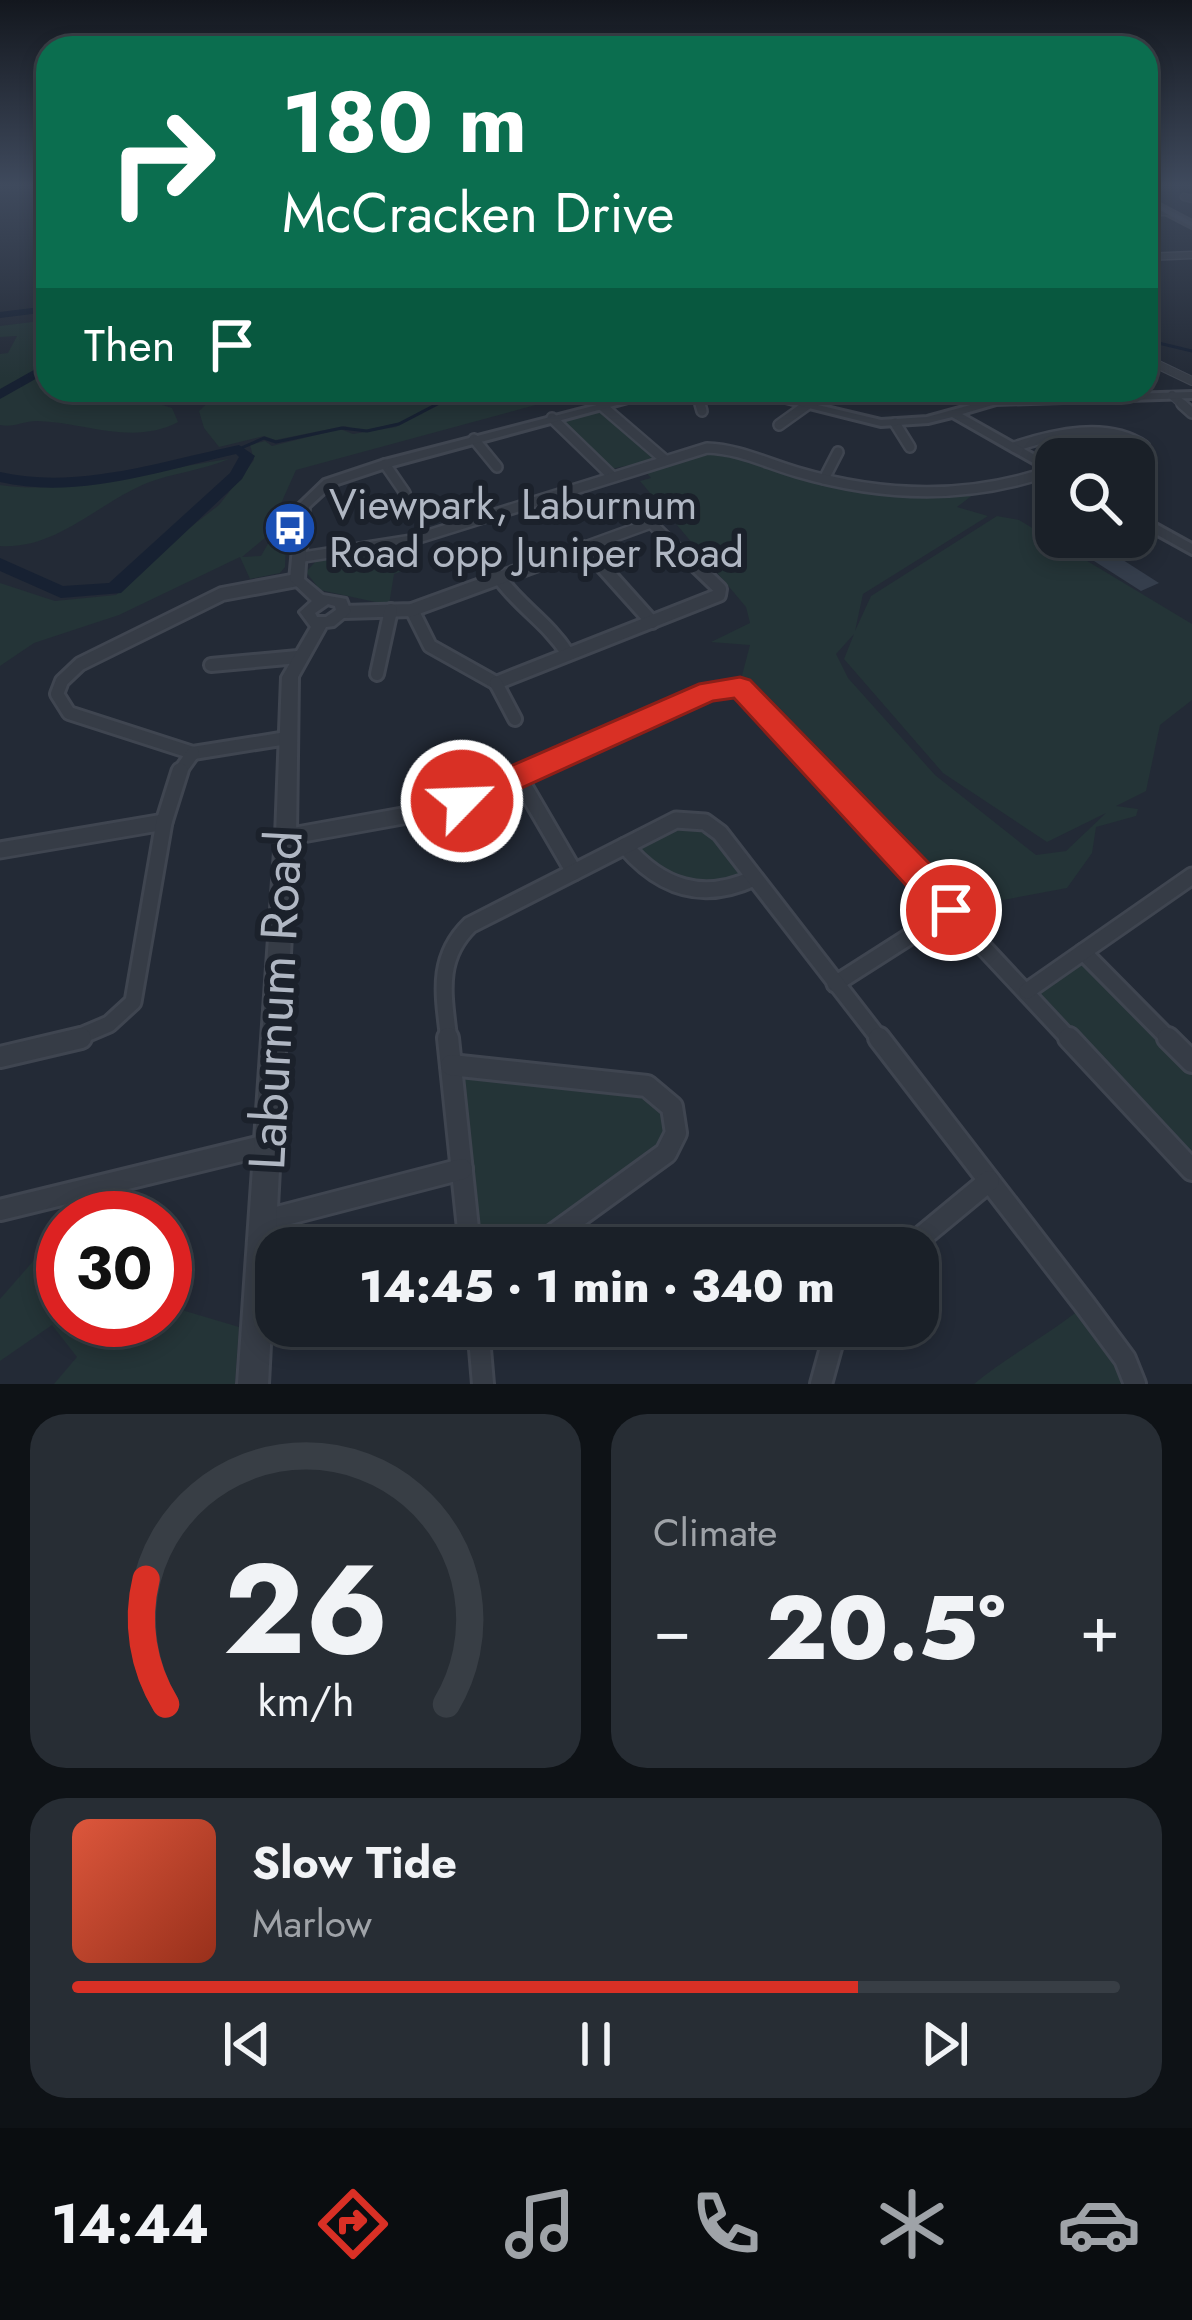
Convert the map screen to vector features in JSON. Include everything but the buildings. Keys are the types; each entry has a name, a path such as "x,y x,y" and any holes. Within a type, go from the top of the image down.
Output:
{"street":[{"path":"1158,256 1192,255"},
{"path":"1158,363 1192,381"},
{"path":"1158,395 1192,395"},
{"path":"1172,395 1192,412"},
{"path":"496,683 716,597 720,589 654,524 497,575 412,610 320,612 296,580 299,518 312,496 328,483 614,402"},
{"path":"699,402 702,411"},
{"path":"794,402 859,420 895,423 992,402"},
{"path":"601,405 665,460"},
{"path":"779,425 807,405"},
{"path":"953,413 1035,460"},
{"path":"552,418 612,476"},
{"path":"895,423 910,448"},
{"path":"1044,438 1132,438"},
{"path":"474,440 497,466"},
{"path":"1014,448 1035,441"},
{"path":"297,559 412,540 717,448 824,479 894,491 985,491 1035,477"},
{"path":"824,479 838,452"},
{"path":"385,464 405,493"},
{"path":"1155,529 1192,550"},
{"path":"584,546 652,622"},
{"path":"497,575 511,595 547,622 568,654"},
{"path":"287,738 193,753 63,710 57,700 60,683 85,661 222,594 296,580"},
{"path":"376,674 391,610"},
{"path":"412,610 430,646 496,683 515,719"},
{"name":"Laburnum Road","path":"253,1384 286,837 290,677 320,612"},
{"path":"211,665 298,657"},
{"path":"286,837 430,811 720,688 740,687 1192,1169"},
{"path":"0,1058 79,1039 109,1024 133,1002 164,822 175,778 193,753"},
{"path":"518,776 574,872"},
{"path":"468,1227 442,976 452,943 470,925 676,820 705,822 720,833 989,1181 1125,1359 1135,1384"},
{"path":"1,853 164,822"},
{"path":"625,846 648,873 671,887 704,894 733,891 754,878"},
{"path":"1027,991 1192,876"},
{"path":"835,983 951,910"},
{"path":"1083,952 1192,1061"},
{"path":"452,1066 647,1086 672,1107 676,1133 666,1153 564,1227"},
{"path":"0,1210 266,1144"},
{"path":"262,1221 462,1169"},
{"path":"933,1227 989,1181"},
{"path":"480,1347 483,1384"},
{"path":"821,1384 831,1347"}],"shaded area":[{"path":"36,322 36,402 153,402 172,408 178,422 144,432 37,421 0,425 0,354 8,353 17,336 0,337 0,326"},
{"path":"208,402 438,402 398,423 361,431 345,426 219,447 204,428 199,411"},
{"path":"445,402 547,402 296,470 266,537 242,557 261,556 269,542 286,540 285,567 280,573 250,579 240,557 119,615 34,643 0,666 0,583 55,601 116,595 170,543 219,505 254,460 250,445 265,441 272,446 340,429 353,434 396,427"},
{"path":"601,410 652,453 654,460 611,469 562,422"},
{"path":"718,452 852,486 974,494 957,507 988,516 863,594 855,631 871,596 997,516 1019,520 1035,530 1035,558 1082,558 1192,624 1192,700 1160,725 1146,791 1116,806 1138,809 1136,816 1096,827 1092,853 1067,888 998,901 983,931 757,691 740,683 750,645 711,642 750,623 746,607 640,481 651,478 644,470","holes":["854,634 844,659 943,773 1047,842 1106,813 1066,851 1036,855 935,775 848,678 836,654"]},
{"path":"229,459 147,483 40,541 0,546 0,485 87,484"},
{"path":"401,547 411,568 394,574 389,605 320,590 306,572 316,561"},
{"path":"676,820 705,822 754,878 672,887 625,846"},
{"path":"1083,952 1192,1062 1192,1170 1027,991"},
{"path":"451,1065 647,1086 676,1133 561,1227 468,1227"},
{"path":"36,1258 36,1336 0,1361 0,1299"},
{"path":"1085,1305 1135,1384 974,1384 1057,1326"},
{"path":"192,1313 239,1327 235,1384 54,1384 77,1357 69,1347 192,1347"}],"waterway":[{"path":"0,315 36,310"},
{"path":"1158,343 1192,351"},
{"path":"0,395 36,373"},
{"path":"239,449 264,438 276,442 342,428 367,431 399,424 441,402"},
{"path":"0,477 23,482 84,481 239,449 247,456 236,476 114,589 61,592 0,564"}],"place":[{"name":"Viewpark, Laburnum Road opp Juniper Road","path":"290,528"}],"route":[{"path":"462,801 709,691 740,687 951,910"}]}
